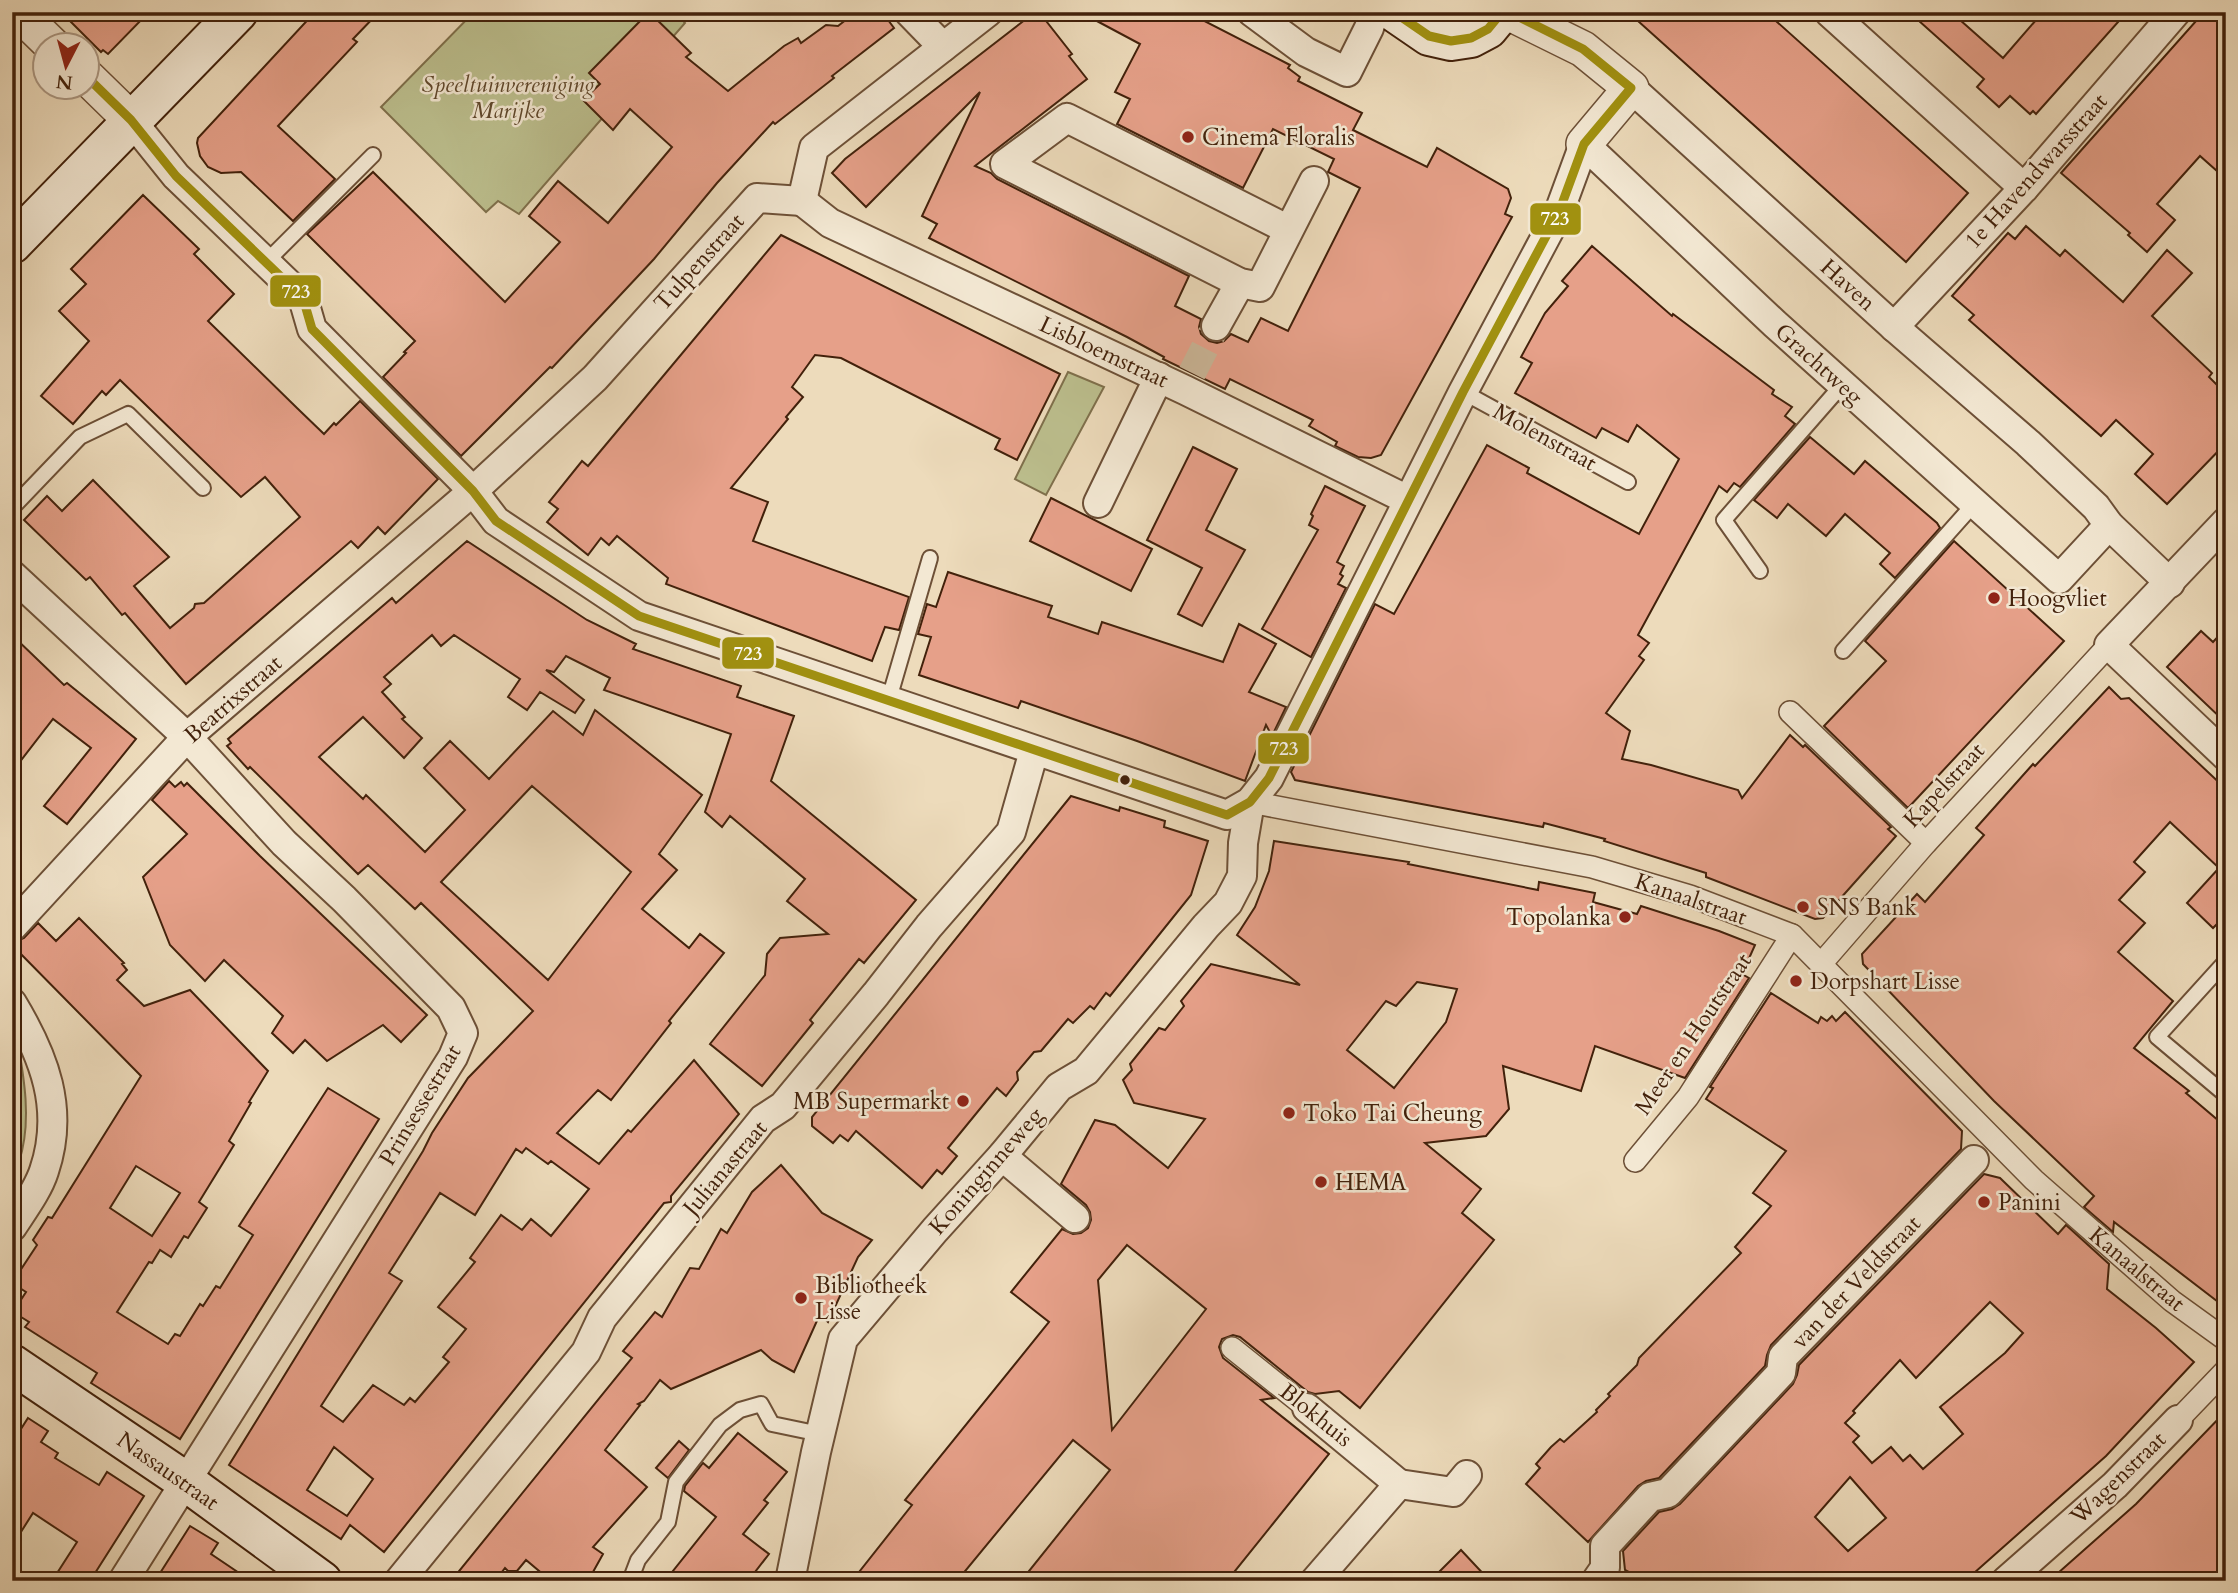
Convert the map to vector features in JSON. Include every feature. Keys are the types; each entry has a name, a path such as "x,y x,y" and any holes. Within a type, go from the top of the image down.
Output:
{"main road":[{"path":"12,244 238,12"},
{"path":"1394,12 1429,36 1451,41 1471,38 1488,29 1502,12"},
{"name":"Nassaustraat","path":"12,1364 185,1481 323,1581"}],"street":[{"path":"18,12 39,32"},
{"path":"909,12 943,47"},
{"path":"802,201 814,148 988,12"},
{"path":"1252,12 1306,52 1347,72 1374,12"},
{"name":"Haven","path":"1508,12 1583,49 1631,88 1894,327 2028,443 2170,583"},
{"path":"1829,12 2024,188"},
{"name":"1e Havendwarsstraat","path":"1894,327 2024,188 2176,12"},
{"path":"1250,802 1269,778 1463,392 1559,212 1584,144 1631,88"},
{"name":"Kanaalstraat","path":"102,92 131,120 176,176 303,298 312,329 473,491 496,521 639,616 1227,815 1250,802 1592,867 1690,896 1792,935 2034,1180 2172,1301 2226,1340"},
{"path":"1289,230 1067,118 1006,164 1240,283 1261,286 1314,181"},
{"name":"Grachtweg","path":"1584,144 1842,385 2059,579 2109,525"},
{"name":"Tulpenstraat","path":"473,491 595,379 757,198 802,201"},
{"name":"Lisbloemstraat","path":"802,201 830,223 1159,377 1189,382 1408,500"},
{"path":"1216,326 1240,283"},
{"path":"1098,503 1159,377"},
{"name":"Beatrixstraat","path":"12,927 187,737 473,491"},
{"path":"2226,522 2109,645 2226,755"},
{"name":"Prinsessestraat","path":"12,575 187,737 284,843 452,1008 463,1033 453,1057 123,1581"},
{"name":"Kapelstraat","path":"1821,964 1926,843 2109,645"},
{"path":"1790,712 1926,843"},
{"name":"Julianastraat","path":"399,1581 586,1352 602,1318 763,1119 783,1106 929,926 1011,832 1034,751"},
{"name":"Koninginneweg","path":"790,1581 820,1434 844,1339 1059,1087 1087,1071 1228,903 1242,876 1243,843 1250,802"},
{"name":"Meer en Houtstraat","path":"1635,1161 1688,1097 1792,935"},
{"path":"12,1003 28,1028 42,1061 54,1111 52,1142 44,1174 12,1227"},
{"name":"van der Veldstraat","path":"1596,1581 1605,1568 1605,1546 1650,1497 1668,1493 1781,1373 1783,1356 1994,1139"},
{"path":"1002,1156 1075,1218"},
{"name":"Blokhuis","path":"1232,1348 1399,1484"},
{"name":"Wagenstraat","path":"2006,1581 2115,1485 2226,1370"},
{"path":"1315,1581 1399,1484 1453,1492 1467,1475"}],"lane":[{"path":"266,262 373,155"},
{"path":"1760,571 1724,520 1842,385"},
{"name":"Molenstraat","path":"1463,392 1628,482"},
{"path":"12,508 80,437 128,414 204,488"},
{"path":"1843,651 1974,504"},
{"path":"889,699 930,558"},
{"path":"2226,961 2157,1037 2226,1095"},
{"path":"630,1581 638,1560 668,1522 677,1482 720,1425 740,1410 761,1404 772,1424 820,1434"}],"green space":[{"name":"Speeltuinvereniging Marijke","path":"474,12 676,12 685,23 519,214 498,201 486,212 381,107"},
{"path":"1068,372 1104,387 1046,495 1015,479"},
{"path":"12,1030 17,1036 24,1079 26,1122 22,1151 12,1177"}],"building":[{"path":"61,12 149,12 108,54 102,51 102,32 81,32"},
{"path":"315,12 379,12 353,39 357,42 278,126 335,179 293,221 241,172 221,173 208,167 200,156 197,143 198,138"},
{"path":"649,12 691,53 686,57 728,91 784,46 798,38 801,43 826,25 838,26 856,12 882,12 894,28 775,124 773,122 717,183 654,259 552,368 550,367 461,456 383,377 415,341 307,234 373,172 505,302 560,242 529,216 558,181 608,223 672,147 630,109 613,130 583,100 600,84 589,73"},
{"path":"1035,12 1039,12 1072,54 1069,56 1087,79 975,166 1189,276 1175,306 1201,319 1201,334 1209,341 1224,341 1231,334 1248,342 1261,318 1288,331 1360,188 1328,172 1334,159 1273,129 1243,188 1117,124 1130,99 1115,92 1140,44 1080,12 1187,12 1290,65 1288,68 1300,77 1298,81 1362,113 1353,130 1427,167 1437,148 1508,189 1511,198 1505,214 1512,217 1381,455 1371,458 1358,457 1335,446 1337,442 1309,426 1313,420 1230,379 1225,389 929,238 937,224 922,216 980,92 866,207 832,173 845,159"},
{"path":"1628,12 1766,12 1968,193 1906,262"},
{"path":"1909,12 1951,12 2003,58 2043,12 2127,12 2036,114 2033,111 2030,114 2010,96 1999,107 1977,87 1984,79"},
{"path":"2204,12 2226,12 2226,179 2200,156 2157,204 2175,220 2147,252 2128,235 2130,233 2061,173"},
{"path":"143,195 199,249 194,254 234,294 208,321 324,434 360,401 438,479 385,534 378,527 358,548 351,541 186,684 90,577 86,580 24,520 47,496 62,511 93,480 169,557 134,586 170,628 194,608 195,604 204,603 300,517 265,477 241,497 120,380 106,395 102,391 73,424 41,396 89,341 59,311 86,284 71,269"},
{"path":"2026,226 2060,256 2065,250 2123,302 2167,250 2192,273 2152,316 2212,373 2209,377 2226,394 2226,443 2167,504 2135,474 2153,454 2116,420 2101,436 1969,320 1974,315 1952,296 2008,233 2015,239"},
{"path":"781,235 1060,374 1017,460 995,449 1000,439 841,358 815,355 792,387 803,397 731,488 768,502 753,541 909,597 899,630 885,627 872,661 666,584 668,578 617,536 609,545 601,538 588,555 547,522 558,509 549,502 582,461 588,466"},
{"path":"1592,246 1672,316 1673,314 1774,390 1772,394 1792,407 1785,416 1795,424 1740,487 1734,483 1727,492 1719,486 1638,635 1649,643 1639,656 1644,660 1606,713 1630,731 1622,759 1738,790 1742,798 1790,735 1803,747 1805,745 1891,827 1888,829 1896,836 1823,918 1815,919 1706,877 1706,873 1604,841 1605,839 1544,823 1543,827 1295,780 1291,772 1375,604 1394,614 1487,445 1529,468 1527,473 1639,534 1679,459 1637,425 1628,442 1602,428 1596,438 1515,393 1532,363 1521,357 1545,313 1568,286 1562,281"},
{"path":"1810,437 1854,474 1865,461 1937,523 1940,528 1895,578 1880,564 1890,553 1845,514 1826,536 1788,504 1777,518 1754,500"},
{"path":"1193,447 1237,469 1206,530 1245,550 1202,626 1178,614 1202,568 1147,540"},
{"path":"1325,486 1365,506 1337,562 1344,566 1340,574 1343,576 1338,584 1346,588 1311,657 1262,629 1318,530 1309,525 1313,516 1311,514"},
{"path":"1051,498 1152,549 1131,591 1030,541"},
{"path":"467,541 587,620 636,644 633,649 741,686 737,697 794,716 771,781 916,900 864,963 859,959 810,1020 813,1023 762,1086 710,1044 765,975 767,954 780,938 828,934 787,901 805,879 730,816 722,827 705,812 731,734 604,690 610,678 566,656 554,672 546,670 584,700 575,713 540,692 527,710 508,697 520,679 454,635 441,646 432,635 384,677 391,684 382,692 405,717 402,719 422,738 404,758 363,717 319,757 363,799 366,795 425,852 465,810 424,768 450,741 489,779 553,711 583,735 595,710 702,795 659,854 677,870 642,909 689,948 700,934 724,953 669,1021 671,1023 611,1100 598,1090 557,1133 599,1164 694,1060 739,1114 671,1196 671,1202 664,1203 384,1552 350,1525 341,1539 229,1465 468,1078 533,1011 421,903 415,909 368,865 358,874 227,746 231,743 228,739 392,598 396,603","holes":["532,786 631,872 548,980 441,882","526,1148 548,1164 551,1161 589,1189 551,1236 531,1219 522,1230 501,1215 470,1258 475,1262 438,1307 466,1329 443,1357 449,1362 415,1402 410,1398 404,1405 373,1385 343,1422 321,1406 402,1281 389,1273 440,1193 475,1215 516,1149 522,1153","334,1447 373,1479 347,1516 307,1490"]},
{"path":"1954,541 2064,641 1908,808 1824,726 1886,661 1865,641"},
{"path":"948,572 1052,606 1048,617 1098,634 1102,622 1223,662 1239,624 1276,644 1249,692 1286,707 1272,736 1266,725 1245,781 1021,701 1018,708 919,675 931,637 918,634 927,604 936,607"},
{"path":"2226,628 2226,723 2167,667 2201,631 2213,642"},
{"path":"12,635 64,685 67,683 136,739 67,824 44,806 91,748 53,719 12,772"},
{"path":"2109,687 2121,699 2129,698 2226,789 2226,915 2213,928 2187,903 2219,868 2170,822 2134,862 2145,872 2119,900 2145,923 2118,952 2173,1001 2134,1048 2189,1091 2186,1093 2226,1127 2226,1308 2114,1222 2113,1232 2084,1207 2094,1196 1994,1101 1863,964 1862,954 1917,894 1925,902 1984,835 1976,828 2033,764 2035,766"},
{"path":"169,781 175,787 181,782 184,786 187,783 427,1015 401,1042 383,1025 327,1061 305,1040 293,1053 272,1033 283,1016 224,960 205,981 170,945 143,877 187,834 152,800"},
{"path":"1071,796 1119,811 1120,807 1165,821 1164,827 1208,841 1191,895 1110,996 1106,993 1094,1009 1090,1006 1073,1023 1068,1019 1041,1051 1034,1052 1017,1072 1018,1080 1006,1096 997,1088 948,1148 957,1156 942,1174 937,1170 922,1188 856,1131 848,1141 840,1135 833,1143 812,1126 812,1117"},
{"path":"1274,841 1409,862 1408,864 1538,890 1539,882 1595,893 1593,902 1637,914 1641,906 1755,945 1742,974 1749,978 1685,1078 1595,1046 1581,1091 1503,1066 1509,1109 1486,1136 1425,1143 1481,1189 1462,1213 1494,1240 1360,1408 1339,1391 1315,1394 1308,1392 1240,1337 1233,1335 1222,1339 1219,1347 1223,1358 1274,1398 1261,1400 1329,1454 1227,1581 1021,1581 1110,1470 1073,1440 957,1581 852,1581 912,1505 905,1500 1049,1322 1011,1292 1062,1229 1073,1234 1088,1228 1091,1220 1086,1205 1061,1184 1095,1120 1115,1125 1168,1168 1205,1119 1134,1103 1123,1080 1132,1070 1130,1064 1159,1028 1165,1030 1184,1006 1181,1001 1211,964 1300,985 1237,935 1255,907 1269,871","holes":["1417,982 1457,989 1446,1022 1394,1088 1347,1050 1386,1001 1396,1006","1127,1245 1206,1309 1112,1430 1098,1280"]},
{"path":"79,918 124,963 122,964 127,970 117,980 144,1006 190,990 268,1071 229,1141 234,1145 199,1202 207,1208 188,1238 184,1236 171,1257 160,1250 152,1263 149,1262 117,1312 168,1344 175,1334 180,1336 200,1304 203,1306 216,1286 220,1288 253,1235 239,1226 328,1088 379,1119 180,1439 91,1383 97,1373 25,1327 29,1322 13,1312 26,1292 12,1283 37,1245 33,1240 48,1217 52,1218 141,1076 12,945 24,938 38,923 56,941","holes":["136,1166 180,1193 152,1236 110,1208"]},
{"path":"1771,993 1818,1023 1821,1017 1827,1021 1832,1016 1836,1021 1845,1012 1962,1131 1961,1149 1771,1345 1765,1366 1659,1478 1638,1486 1588,1542 1526,1484 1540,1468 1536,1464 1551,1447 1560,1439 1564,1442 1597,1412 1610,1396 1608,1394 1637,1365 1639,1358 1741,1253 1735,1247 1771,1206 1753,1193 1786,1151 1706,1099 1713,1088 1710,1087"},
{"path":"781,1165 822,1213 872,1240 858,1257 828,1322 820,1314 794,1372 772,1360 761,1350 671,1389 660,1380 644,1401 638,1404 640,1405 605,1450 647,1487 593,1547 603,1554 588,1581 551,1581 526,1560 517,1571 508,1571 505,1568 495,1581 451,1581 632,1358 623,1351 655,1312 662,1317 690,1268 699,1269 721,1229 727,1233 752,1192"},
{"path":"1984,1174 2000,1178 2058,1234 2066,1225 2109,1264 2107,1289 2194,1362 2106,1456 1965,1581 1645,1581 1625,1570 1623,1551 1659,1512 1680,1504 1793,1384 1799,1365","holes":["1990,1302 2023,1333 2005,1353 1940,1407 1963,1434 1923,1469 1910,1455 1903,1461 1891,1447 1872,1463 1853,1442 1859,1436 1845,1423 1855,1413 1853,1411 1900,1360 1916,1378","1850,1477 1886,1518 1848,1551 1815,1517"]},
{"path":"2226,1411 2226,1581 2049,1581 2136,1504"},
{"path":"28,1418 48,1431 41,1442 58,1453 55,1458 99,1485 107,1472 144,1496 90,1581 52,1581 77,1542 33,1513 12,1546 12,1443"},
{"path":"738,1433 787,1472 764,1500 768,1503 743,1534 769,1554 748,1581 665,1581 716,1517 684,1491 685,1486 703,1463 709,1468"},
{"path":"679,1441 689,1450 668,1478 656,1468"},
{"path":"190,1526 218,1543 211,1554 251,1581 155,1581"},
{"path":"1461,1550 1490,1581 1430,1581"}],"tunnel":[{"path":"1192,373 1216,326"}],"transit line":[{"name":"723","path":"1394,12 1429,36 1451,41 1471,38 1488,29 1502,12"},
{"name":"723","path":"102,92 131,120 176,176 303,298 312,329 473,491 496,521 639,616 1227,815 1250,802 1269,778 1463,392 1559,212 1584,144 1631,88 1583,49 1509,12"}],"place":[{"name":"Cinema Floralis","path":"1188,137"},
{"name":"Hoogvliet","path":"1994,598"},
{"name":"SNS Bank","path":"1803,907"},
{"name":"Topolanka","path":"1625,917"},
{"name":"Dorpshart Lisse","path":"1796,981"},
{"name":"MB Supermarkt","path":"963,1101"},
{"name":"Toko Tai Cheung","path":"1289,1113"},
{"name":"HEMA","path":"1321,1182"},
{"name":"Panini","path":"1984,1202"},
{"name":"Bibliotheek Lisse","path":"801,1298"}]}
